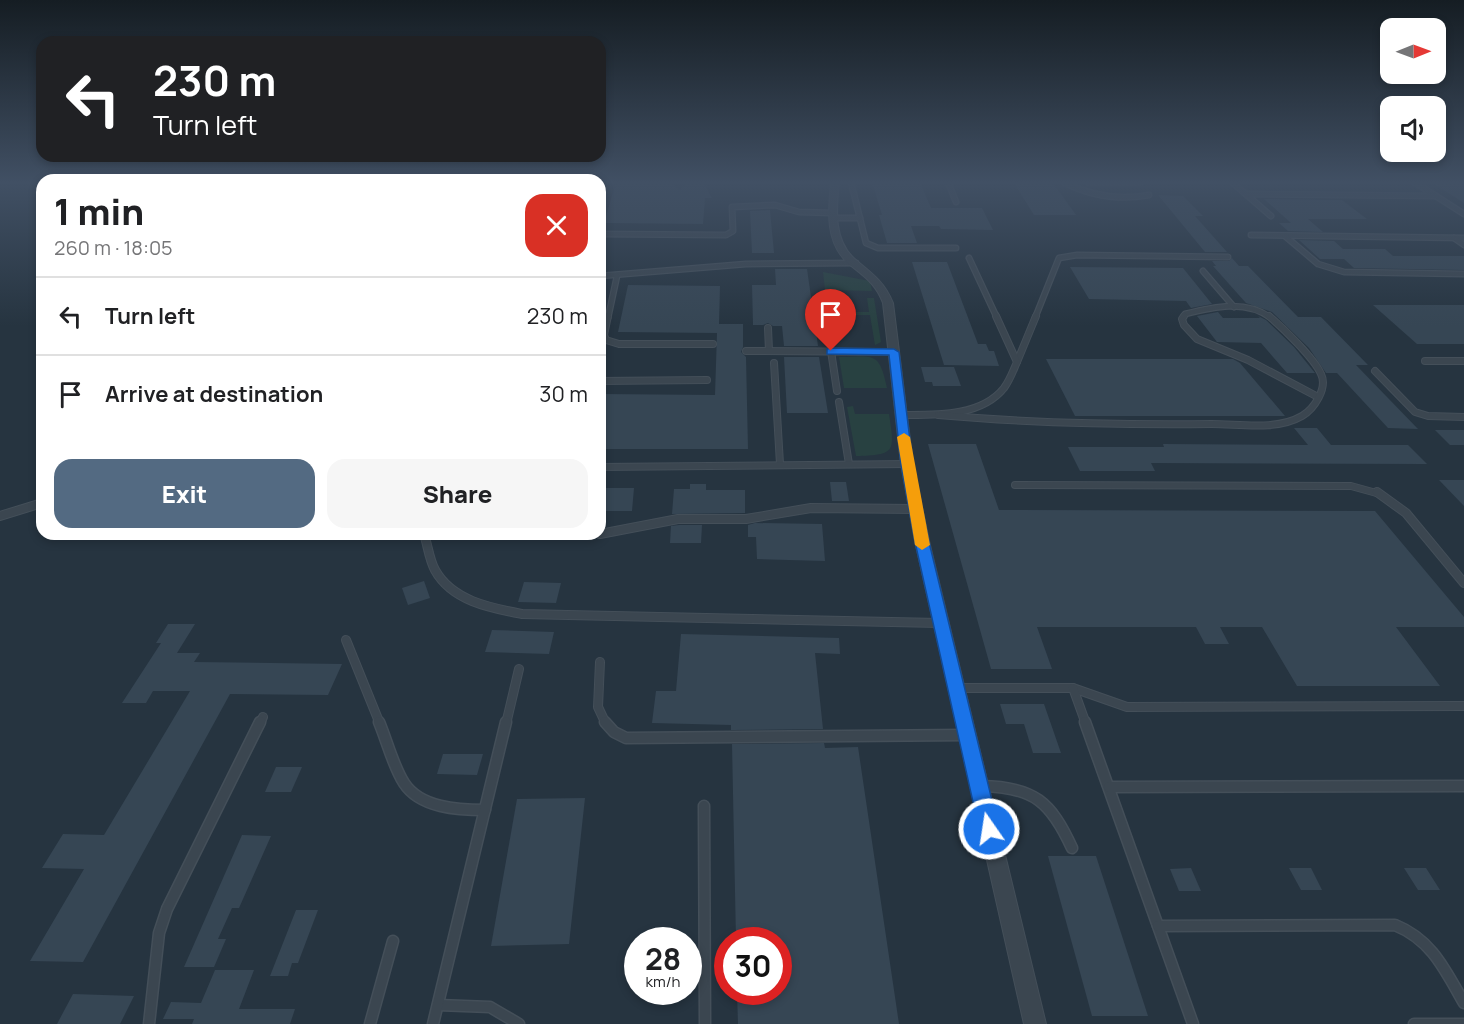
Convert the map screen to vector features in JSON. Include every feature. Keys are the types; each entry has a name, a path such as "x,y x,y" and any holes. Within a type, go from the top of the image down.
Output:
{"street":[{"path":"836,230 841,249 882,285 885,292 915,509 939,623 1035,1024"}],"lane":[{"path":"606,234 726,235 733,230"},
{"path":"863,230 866,243 873,247 956,248"},
{"path":"1251,235 1464,238"},
{"path":"1285,236 1318,264 1344,272 1464,274"},
{"path":"1454,238 1464,245"},
{"path":"938,415 972,408 996,397 1005,387 1059,258 1077,255 1228,257"},
{"path":"969,258 1017,362"},
{"path":"606,276 746,264 856,264"},
{"path":"1203,272 1234,307"},
{"path":"606,319 617,276"},
{"path":"901,416 938,415 1009,421 1273,424 1298,419 1306,414 1318,397 1323,379 1321,373 1270,316 1251,308 1234,307 1185,314 1182,319 1184,325 1197,339 1248,360 1318,397"},
{"path":"768,328 769,351"},
{"path":"606,340 619,344 713,344"},
{"path":"746,351 894,352"},
{"path":"831,351 837,391"},
{"path":"1425,361 1464,362"},
{"path":"774,363 780,464"},
{"path":"1375,371 1415,412 1428,416 1464,417"},
{"path":"606,381 707,380"},
{"path":"839,402 849,464"},
{"path":"606,467 907,464"},
{"path":"1015,485 1351,486 1368,489 1385,496 1399,507 1464,583"},
{"path":"0,516 36,505"},
{"path":"606,533 678,519 746,519 811,508 915,509"},
{"path":"426,540 437,574 460,595 498,610 522,614 939,623"},
{"path":"346,640 404,783 413,795 430,804 485,810"},
{"path":"600,662 598,703 600,717 615,734 626,738 967,735"},
{"path":"433,1024 519,669"},
{"path":"955,688 1073,688 1127,707 1464,706"},
{"path":"1073,688 1194,1024"},
{"path":"148,1024 159,933 168,909 263,717"},
{"path":"979,786 1023,789 1038,798 1053,811 1063,826 1072,848"},
{"path":"1109,787 1464,786"},
{"path":"704,806 705,1024"},
{"path":"1158,926 1395,925 1411,929 1424,938 1434,951 1464,1003"},
{"path":"370,1024 393,941"},
{"path":"438,1005 490,1007 519,1024"},
{"path":"1414,1024 1464,1024"}],"green space":[{"path":"823,272 870,281 872,291 825,290"},
{"path":"826,296 834,296 837,312 869,312 867,298 874,298 881,342 875,345 870,315 833,315 837,344 833,344"},
{"path":"860,356 878,361 887,388 844,388 839,357"},
{"path":"853,406 855,414 889,414 892,436 890,449 879,454 856,456 847,407"}],"building":[{"path":"751,230 772,230 774,253 752,253"},
{"path":"883,230 912,230 917,243 887,243"},
{"path":"1187,230 1207,230 1227,252 1205,252"},
{"path":"1287,230 1320,230 1323,232"},
{"path":"1299,240 1334,241 1343,249 1385,249 1393,256 1464,256 1464,270 1354,268 1344,259 1320,259"},
{"path":"1232,258 1239,266 1248,266 1298,317 1321,317 1368,365 1356,365 1418,429 1388,428 1337,373 1326,373 1309,348 1272,312 1246,303 1213,266 1216,266 1212,261 1229,261"},
{"path":"912,262 947,262 978,344 986,344 989,351 994,351 999,366 944,365"},
{"path":"1070,267 1183,268 1212,304 1191,308 1186,301 1089,299"},
{"path":"775,269 807,269 818,346 784,346 782,326 773,326 768,323 753,325 752,285 776,285"},
{"path":"628,285 720,286 719,324 743,324 741,352 746,357 748,449 606,449 606,394 715,395 717,333 618,332"},
{"path":"1373,305 1464,305 1464,344 1417,344"},
{"path":"1218,312 1223,318 1260,318 1258,316 1266,320 1294,347 1315,373 1287,373 1261,343 1217,342 1197,316"},
{"path":"784,357 819,357 828,413 787,413"},
{"path":"1046,359 1233,359 1240,363 1285,416 1075,416"},
{"path":"921,367 954,367 961,386 933,386 932,382 925,382"},
{"path":"1294,428 1317,428 1331,445 1408,445 1427,464 1151,463 1155,471 1080,471 1068,447 1164,447 1163,444 1308,445"},
{"path":"1435,430 1464,430 1464,445 1450,445"},
{"path":"928,444 976,444 999,510 1375,511 1464,617 1464,627 1396,627 1440,686 1297,686 1262,627 1220,627 1229,644 1205,644 1196,627 1037,627 1052,669 991,669"},
{"path":"1439,480 1464,480 1464,506"},
{"path":"830,482 846,482 849,501 832,501"},
{"path":"690,484 706,484 706,490 745,490 745,513 672,514 674,489 690,489"},
{"path":"606,488 634,488 632,511 606,511"},
{"path":"755,523 822,524 825,561 757,559 756,537 748,537 748,525"},
{"path":"702,525 701,543 670,543 671,526"},
{"path":"424,581 430,598 408,605 402,588"},
{"path":"524,582 561,583 556,603 518,602"},
{"path":"168,624 195,624 177,653 200,653 194,662 342,664 328,695 230,694 83,962 30,961 84,869 42,868 63,834 104,835 190,691 153,691 146,703 122,703 161,643 156,643"},
{"path":"492,630 554,632 549,654 485,652"},
{"path":"681,634 839,638 840,654 815,653 823,729 731,730 731,725 652,723 656,691 676,691"},
{"path":"1000,704 1044,704 1061,753 1033,753 1024,724 1006,724"},
{"path":"824,743 825,748 858,747 899,1024 738,1024 737,1005 792,1005 792,927 736,927 732,744"},
{"path":"443,754 483,754 477,775 437,774"},
{"path":"276,767 302,767 291,792 265,792"},
{"path":"585,798 569,944 491,946 517,799"},
{"path":"242,835 271,836 239,908 232,908 218,939 226,939 214,967 184,967"},
{"path":"1048,856 1096,856 1148,1016 1092,1016"},
{"path":"1191,868 1201,891 1179,891 1170,869"},
{"path":"1289,868 1311,868 1322,890 1301,890"},
{"path":"1404,868 1426,868 1440,890 1418,890"},
{"path":"296,910 318,910 298,963 292,963 288,976 270,976"},
{"path":"215,970 254,970 239,1009 295,1009 290,1024 192,1024 194,1019 163,1019 171,1002 201,1003"},
{"path":"73,994 134,996 120,1024 57,1024"}],"slow traffic":[{"path":"904,437 922,545"}],"route":[{"path":"831,351 894,352 907,464 922,542 939,623 989,829"}]}
